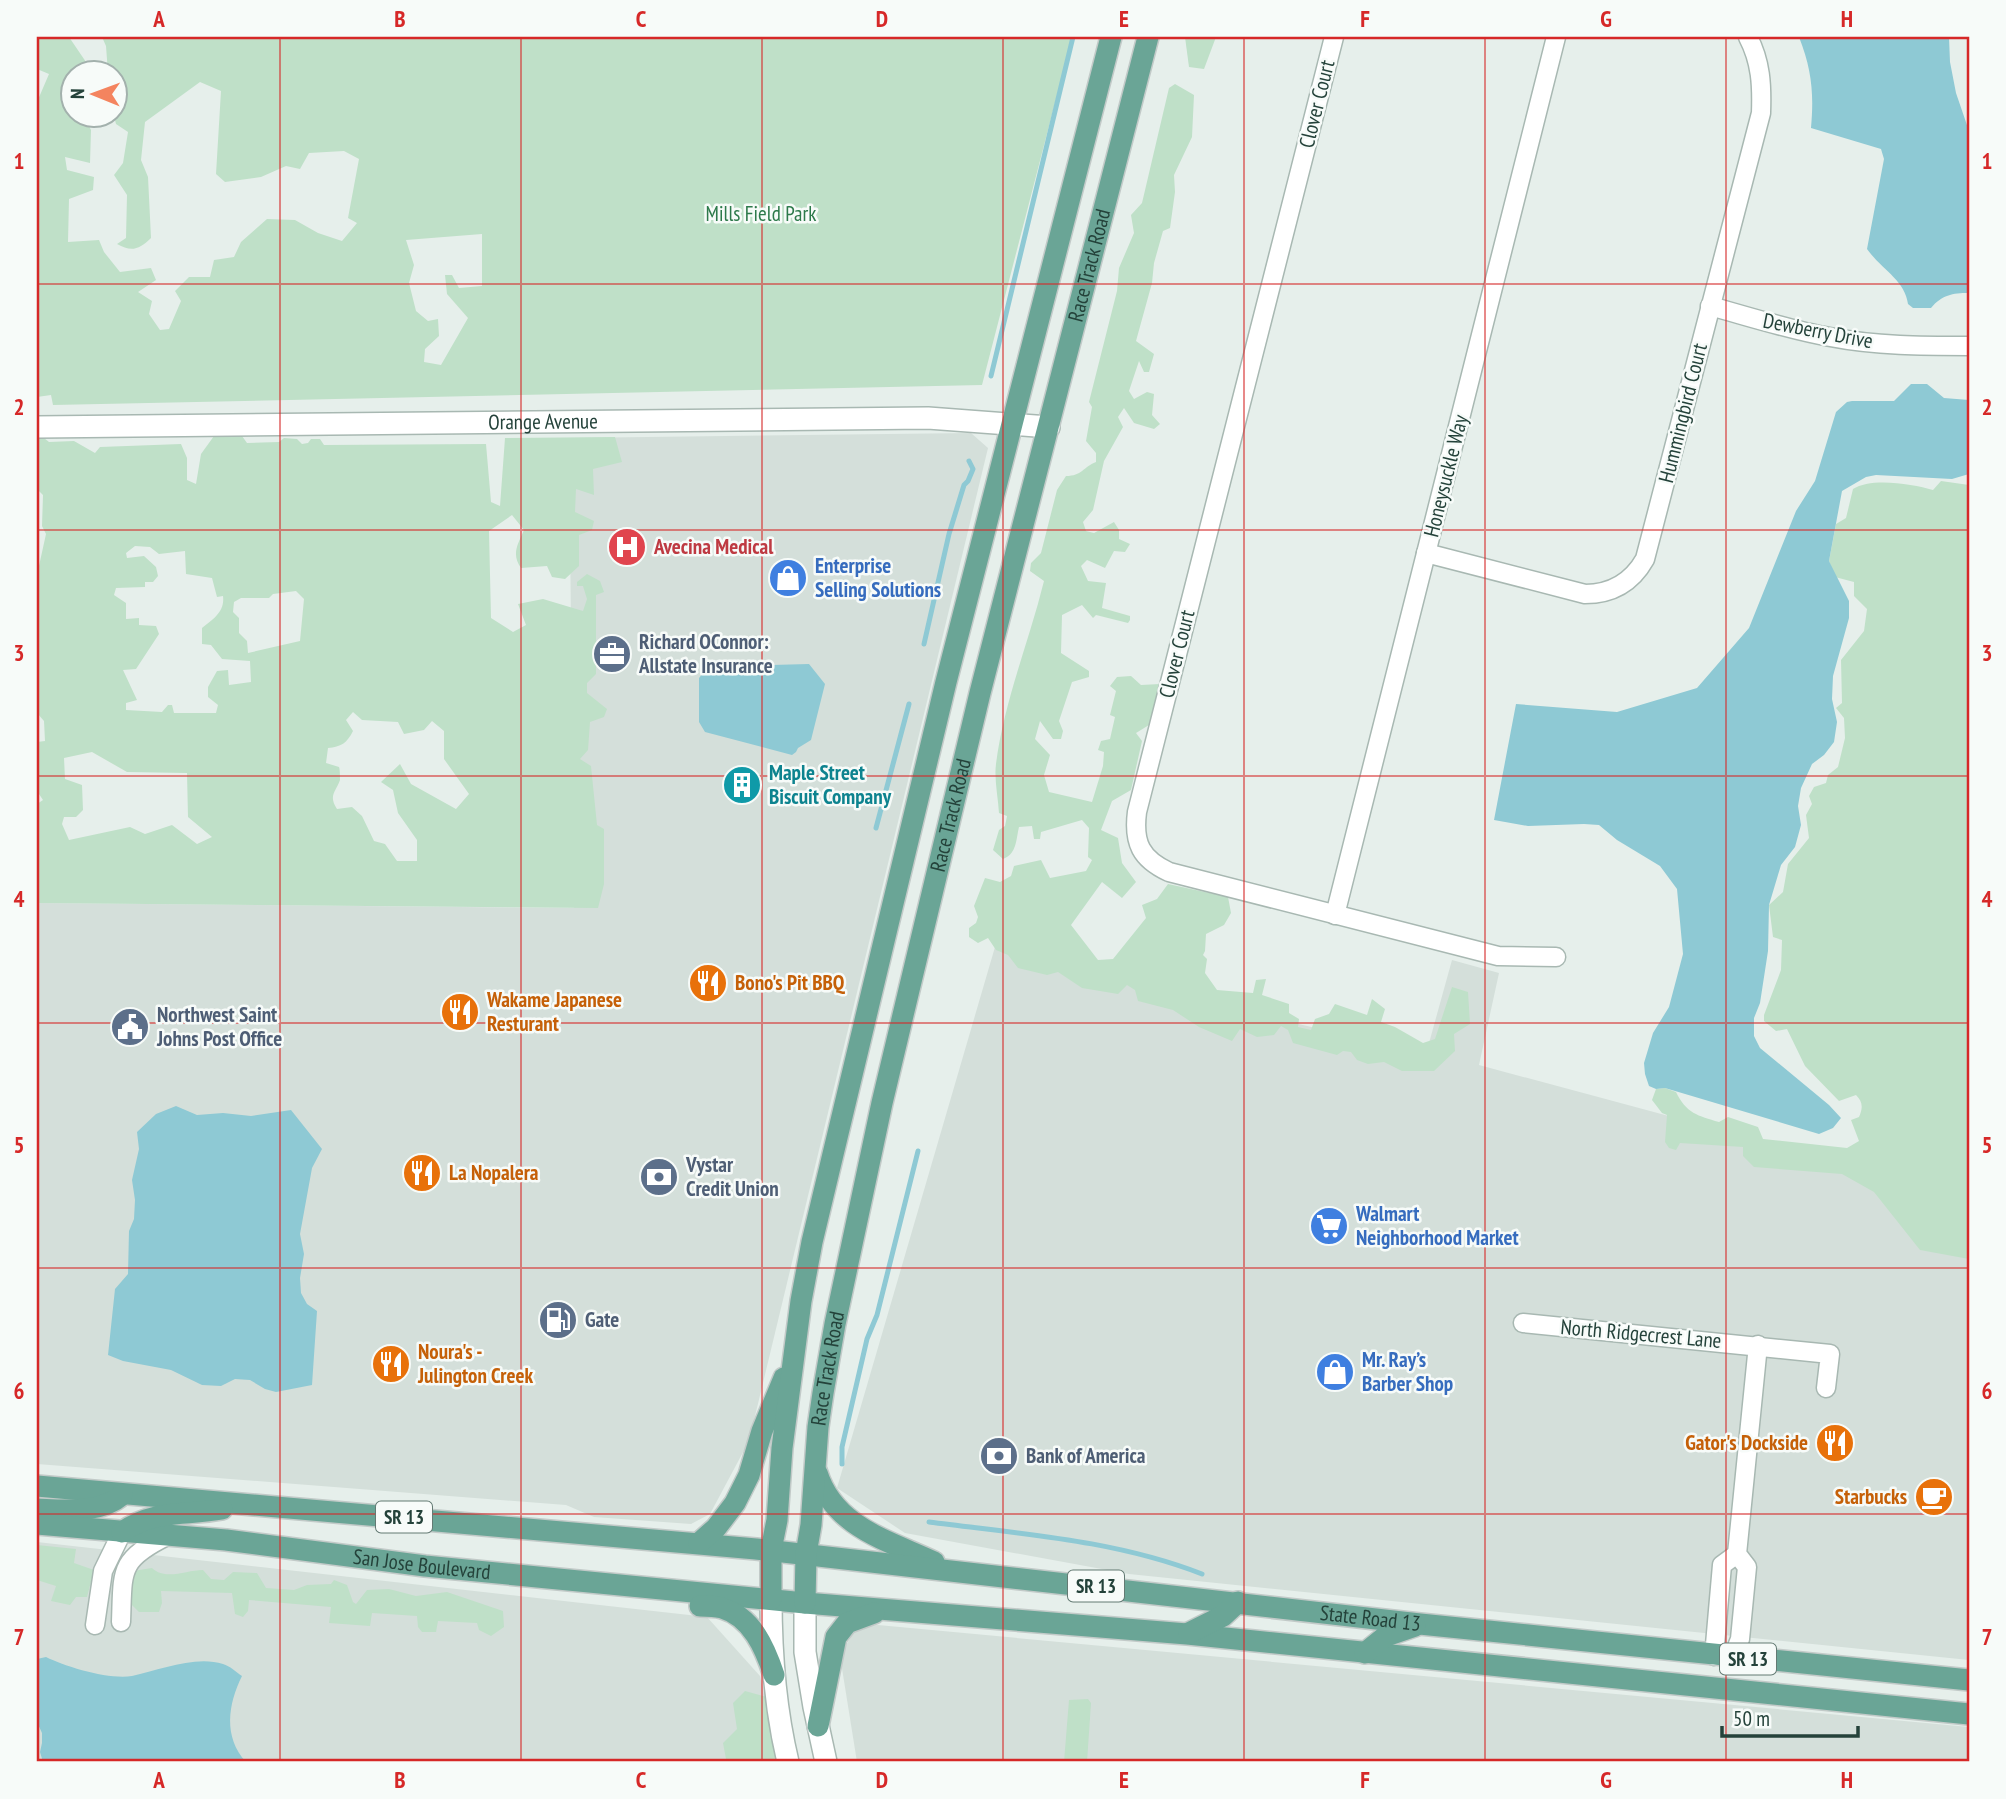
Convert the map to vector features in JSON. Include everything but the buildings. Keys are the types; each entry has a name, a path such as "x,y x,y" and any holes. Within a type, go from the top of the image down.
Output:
{"main road":[{"name":"Race Track Road","path":"771,1599 772,1550 794,1354 811,1242 946,682 1111,37"},
{"name":"Race Track Road","path":"805,1603 806,1554 823,1393 882,1103 980,693 1148,37"},
{"path":"875,977 910,986"},
{"path":"847,1094 882,1103"},
{"path":"699,1543 716,1528 735,1503 749,1475 762,1431 794,1354"},
{"path":"815,1465 830,1501 848,1520 952,1570"},
{"name":"San Jose Boulevard","path":"37,1486 772,1550"},
{"path":"37,1509 75,1510 97,1507 115,1501 124,1494"},
{"path":"122,1532 149,1517 195,1514 251,1503"},
{"name":"San Jose Boulevard","path":"37,1524 226,1540 425,1566 805,1603"},
{"name":"State Road 13","path":"772,1550 1420,1624 1969,1680"},
{"path":"425,1566 436,1580 721,1608 740,1618 755,1633 765,1649 774,1675"},
{"path":"1187,1634 1223,1616 1238,1602"},
{"name":"State Road 13","path":"805,1603 1187,1634 1969,1714"},
{"path":"818,1726 836,1637 847,1623 884,1610"},
{"path":"1365,1653 1386,1636 1420,1624"},
{"path":"1709,1688 1726,1670 1723,1656"}],"street":[{"name":"Clover Court","path":"1334,37 1135,824 1140,848 1147,859 1169,872 1497,956 1556,957"},
{"name":"Honeysuckle Way","path":"1335,915 1556,37"},
{"name":"Hummingbird Court","path":"1426,553 1585,594 1611,591 1634,575 1646,559 1761,113 1759,65 1748,37"},
{"name":"Dewberry Drive","path":"1710,306 1852,341 1969,346"},
{"name":"Orange Avenue","path":"37,427 928,418 1049,427"},
{"name":"North Ridgecrest Lane","path":"1523,1323 1830,1354 1826,1388"},
{"path":"1723,1656 1740,1639 1746,1567 1737,1554 1758,1345"},
{"path":"95,1625 103,1571 122,1532"},
{"path":"121,1622 124,1573 131,1558 140,1550 167,1536"},
{"path":"1723,1656 1721,1565 1737,1554"},
{"path":"771,1599 779,1726 788,1762"},
{"path":"805,1603 805,1652 826,1762"}],"shaded area":[{"path":"971,433 988,448 749,1441 710,1514 691,1524 594,1517 566,1505 37,1464 37,903 574,908 569,438"},
{"path":"995,947 1252,1013 1426,1054 1452,960 1499,973 1479,1065 1969,1197 1969,1660 1129,1574 905,1533 837,1488"},
{"path":"37,1542 707,1617 760,1676 779,1762 37,1762"},
{"path":"878,1625 1969,1727 1969,1762 857,1762 840,1656 857,1626"}],"green space":[{"name":"Mills Field Park","path":"38,37 69,37 85,60 60,60 60,130 91,130 90,163 65,157 67,170 94,177 93,190 69,199 68,242 99,240 104,252 120,272 151,268 156,280 138,292 152,301 149,314 160,330 169,329 181,301 175,291 189,277 210,277 214,260 234,257 241,242 267,219 295,220 318,233 342,241 357,223 348,218 359,159 344,151 309,153 300,169 286,166 261,177 225,182 216,174 221,91 200,82 145,122 141,160 148,177 151,238 135,248 122,247 117,244 126,238 127,195 114,175 123,163 128,132 125,130 130,130 130,60 107,60 102,37 1072,37 982,385 53,405 51,395 37,397 37,102 49,74 37,69","holes":["482,234 482,286 459,288 452,275 445,275 447,294 468,318 441,365 424,362 425,349 439,336 438,319 428,321 416,311 409,283 414,265 406,240"]},
{"path":"1185,37 1216,37 1204,69 1189,67"},
{"path":"1175,84 1194,95 1192,137 1174,175 1175,192 1170,228 1163,231 1136,341 1154,354 1149,372 1144,372 1139,361 1129,391 1134,399 1147,392 1154,394 1152,415 1160,424 1154,429 1134,423 1124,408 1118,417 1123,427 1104,461 1093,510 1083,522 1086,531 1094,533 1114,522 1119,530 1119,539 1130,544 1125,552 1114,551 1105,568 1087,560 1081,566 1088,581 1106,583 1102,608 1130,616 1130,620 1128,623 1096,615 1093,618 1082,605 1062,615 1061,653 1089,671 1089,677 1072,682 1059,721 1063,731 1061,739 1053,739 1040,721 1035,739 1050,755 1044,775 1049,792 1092,802 1103,766 1104,752 1098,750 1101,741 1110,739 1115,717 1110,715 1116,691 1110,686 1117,677 1131,676 1141,685 1160,684 1149,725 1136,733 1142,741 1131,790 1112,801 1101,830 1118,838 1122,863 1136,882 1122,898 1102,882 1071,925 1098,960 1113,959 1146,918 1142,905 1157,899 1168,884 1228,897 1231,913 1224,925 1206,934 1203,955 1207,959 1205,973 1217,990 1253,993 1256,980 1266,979 1262,995 1289,1004 1289,1013 1299,1019 1298,1027 1311,1030 1315,1019 1329,1014 1335,1004 1367,1015 1372,999 1385,1009 1381,1022 1423,1043 1435,1039 1452,987 1468,992 1470,1024 1454,1034 1455,1051 1434,1071 1402,1071 1384,1062 1368,1064 1357,1060 1351,1052 1343,1051 1337,1055 1293,1043 1288,1030 1281,1026 1274,1035 1257,1037 1240,1029 1232,1041 1199,1027 1173,1010 1138,1001 1135,990 1127,985 1118,994 1082,988 1058,972 1047,975 1018,968 1008,955 996,950 988,938 978,943 969,937 969,928 976,923 978,917 974,906 985,878 1000,882 1011,876 1014,866 1041,860 1050,878 1086,871 1092,860 1088,857 1089,828 1082,820 1041,832 1040,839 1034,839 1032,826 1019,827 1015,846 1008,857 1003,859 993,850 1007,816 999,813 996,764 1011,694 1044,581 1030,571 1031,563 1041,553 1057,490 1066,476 1076,475 1096,462 1096,453 1086,441 1092,407 1089,402 1117,291 1119,268 1134,233 1131,215 1142,203 1169,88"},
{"path":"214,436 242,436 247,443 279,442 284,438 297,439 302,444 311,439 320,439 324,445 486,444 491,502 500,506 505,438 615,437 622,462 593,469 594,495 576,489 575,512 594,521 592,530 579,535 579,566 565,579 552,577 547,566 521,568 516,554 524,530 512,515 489,531 491,618 513,632 526,625 518,604 543,599 583,611 587,599 583,586 577,586 577,582 587,574 600,581 604,592 596,595 596,674 587,683 587,693 607,709 604,717 590,722 588,750 580,759 591,766 597,825 604,829 604,884 598,908 37,903 37,804 43,800 37,791 37,742 45,741 44,721 37,713 37,575 46,534 42,526 43,495 37,489 37,438 44,438 49,442 74,441 95,453 100,447 181,444 187,458 187,480 196,484 201,454","holes":["135,546 150,547 159,554 185,551 186,574 212,578 217,597 223,596 220,611 202,628 202,644 211,645 222,659 250,661 251,682 229,685 228,670 217,671 208,687 208,697 218,705 216,713 174,713 172,705 168,705 162,712 126,710 126,703 137,700 123,670 136,669 159,634 156,626 139,625 139,618 126,619 126,603 114,595 116,588 145,587 145,582 153,582 158,576 156,567 144,556 127,558 126,553","296,591 304,599 300,641 248,653 247,641 239,633 239,618 233,612 234,602 241,598 269,598 273,594","353,712 362,720 398,722 404,734 424,730 432,721 444,731 444,759 469,794 456,809 411,784 400,764 381,782 393,790 398,813 417,840 417,861 397,861 385,844 374,841 362,816 352,807 337,809 334,804 333,797 340,780 340,769 326,763 328,748 343,744 351,735 353,731 346,720","92,752 127,772 187,773 188,817 212,837 197,844 172,825 145,834 130,827 69,840 62,824 64,817 76,817 83,810 82,785 65,779 64,758"]},
{"path":"1941,481 1969,485 1969,1259 1920,1250 1874,1192 1842,1174 1754,1167 1743,1156 1743,1147 1680,1143 1676,1150 1669,1148 1665,1142 1667,1115 1662,1113 1652,1100 1656,1089 1665,1088 1676,1092 1693,1113 1719,1122 1728,1117 1758,1127 1763,1139 1847,1148 1859,1141 1851,1120 1859,1117 1862,1105 1860,1100 1856,1095 1839,1101 1805,1066 1787,1029 1776,1031 1764,1021 1781,970 1782,940 1773,937 1769,905 1783,892 1788,864 1809,838 1806,815 1812,804 1809,796 1814,787 1826,783 1828,775 1838,767 1845,738 1844,718 1836,708 1842,703 1841,660 1864,631 1867,609 1854,596 1854,582 1835,577 1829,561 1836,524 1846,518 1853,489 1861,485 1881,482 1933,490"},
{"path":"37,1545 76,1549 74,1563 94,1570 87,1597 76,1597 70,1605 51,1601 56,1586 37,1580"},
{"path":"152,1568 163,1574 203,1570 211,1579 224,1580 233,1572 257,1573 266,1588 294,1590 307,1585 331,1584 334,1580 347,1585 356,1604 367,1590 389,1589 416,1596 447,1592 503,1611 504,1627 491,1636 479,1630 477,1623 438,1621 436,1632 422,1632 418,1627 417,1616 372,1613 370,1626 329,1623 331,1607 249,1600 248,1611 243,1617 235,1614 232,1593 161,1591 162,1603 159,1612 139,1612 129,1602 133,1571"},
{"path":"745,1691 767,1697 779,1762 726,1759 723,1743 737,1729 733,1703"},
{"path":"1088,1699 1091,1703 1087,1762 1064,1762 1069,1700"}],"water":[{"path":"1799,37 1949,37 1950,62 1956,93 1969,131 1969,293 1948,296 1931,308 1913,308 1908,304 1897,281 1867,249 1884,159 1881,149 1811,128 1811,82"},
{"path":"1911,384 1927,384 1944,398 1969,400 1969,474 1952,479 1876,475 1866,477 1842,491 1829,561 1849,601 1849,618 1833,676 1832,699 1837,722 1834,742 1824,755 1812,764 1801,788 1798,806 1801,825 1795,847 1781,865 1769,905 1768,951 1760,1003 1754,1018 1754,1036 1760,1048 1841,1118 1833,1128 1819,1134 1665,1088 1656,1089 1649,1086 1644,1063 1653,1033 1669,1007 1683,954 1677,889 1660,866 1617,840 1599,825 1528,826 1494,820 1516,704 1617,712 1697,688 1749,628 1796,511 1815,481 1836,412 1852,401 1894,401"},
{"path":"809,664 825,684 811,740 792,755 705,732 699,722 699,678 705,671 731,670 738,666"},
{"path":"176,1106 197,1115 223,1113 251,1116 291,1110 322,1149 312,1168 300,1234 304,1254 300,1278 301,1293 307,1304 317,1311 312,1385 276,1392 250,1380 235,1379 221,1386 202,1385 171,1370 123,1361 108,1355 115,1289 128,1274 129,1231 134,1219 135,1200 132,1180 139,1149 137,1132 156,1114"},
{"path":"46,1657 88,1672 123,1677 189,1662 212,1662 228,1666 242,1676 233,1698 230,1720 234,1742 246,1762 43,1762 40,1752 42,1733 37,1722 37,1659"}],"waterway":[{"path":"991,376 1073,37"},
{"path":"924,644 949,534 964,485 973,469 969,461"},
{"path":"876,828 909,704"},
{"path":"842,1464 842,1447 867,1339 877,1315 918,1151"},
{"path":"929,1522 1102,1546 1169,1562 1202,1574"}],"place":[{"name":"Avecina Medical","path":"627,547"},
{"name":"Enterprise Selling Solutions","path":"788,578"},
{"name":"Richard OConnor: Allstate Insurance","path":"612,654"},
{"name":"Maple Street Biscuit Company","path":"742,785"},
{"name":"Bono's Pit BBQ","path":"708,983"},
{"name":"Wakame Japanese Resturant","path":"460,1012"},
{"name":"Northwest Saint Johns Post Office","path":"130,1027"},
{"name":"La Nopalera","path":"422,1173"},
{"name":"Vystar Credit Union","path":"659,1177"},
{"name":"Walmart Neighborhood Market","path":"1329,1226"},
{"name":"Gate","path":"558,1320"},
{"name":"Noura's - Julington Creek","path":"391,1364"},
{"name":"Mr. Ray’s Barber Shop","path":"1335,1372"},
{"name":"Gator's Dockside","path":"1835,1443"},
{"name":"Bank of America","path":"999,1456"},
{"name":"Starbucks","path":"1934,1497"}]}
